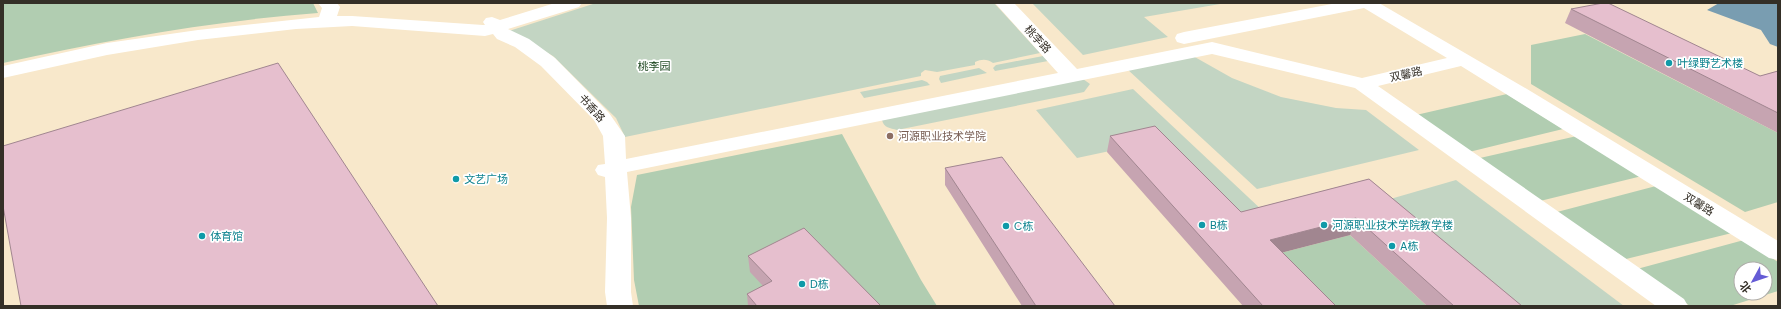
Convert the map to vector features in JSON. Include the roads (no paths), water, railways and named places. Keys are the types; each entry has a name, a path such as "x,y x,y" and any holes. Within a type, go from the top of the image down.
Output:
{"street":[{"path":"488,27 552,3"},
{"path":"3,67 106,45 247,23 327,14 352,21 488,27 573,3"},
{"name":"桃李路","path":"1004,3 1071,68"},
{"name":"桃李路","path":"1017,3 1071,68"},
{"path":"611,163 1071,68 1364,3"},
{"path":"1367,3 1464,60"},
{"path":"3,72 107,49 245,29 327,14"},
{"name":"书香路","path":"488,27 492,39 511,47 538,66 564,90 592,120 604,138 611,163 619,218 618,292 620,306"},
{"path":"1071,68 1212,48 1362,84 1675,306"},
{"name":"双馨路","path":"1362,84 1464,60 1778,252"},
{"name":"书香路","path":"606,306 604,294 606,220 611,163"}],"water":[{"path":"1719,3 1778,3 1778,47 1770,44 1761,30 1707,10"}],"place":[{"name":"叶绿野艺术楼","path":"1669,63"},
{"name":"河源职业技术学院","path":"890,136"},
{"name":"文艺广场","path":"456,179"},
{"name":"B栋","path":"1202,225"},
{"name":"河源职业技术学院教学楼","path":"1324,225"},
{"name":"C栋","path":"1006,226"},
{"name":"体育馆","path":"202,236"},
{"name":"A栋","path":"1392,246"},
{"name":"D栋","path":"802,284"}],"park label":[{"name":"桃李园","path":"654,66"}]}
